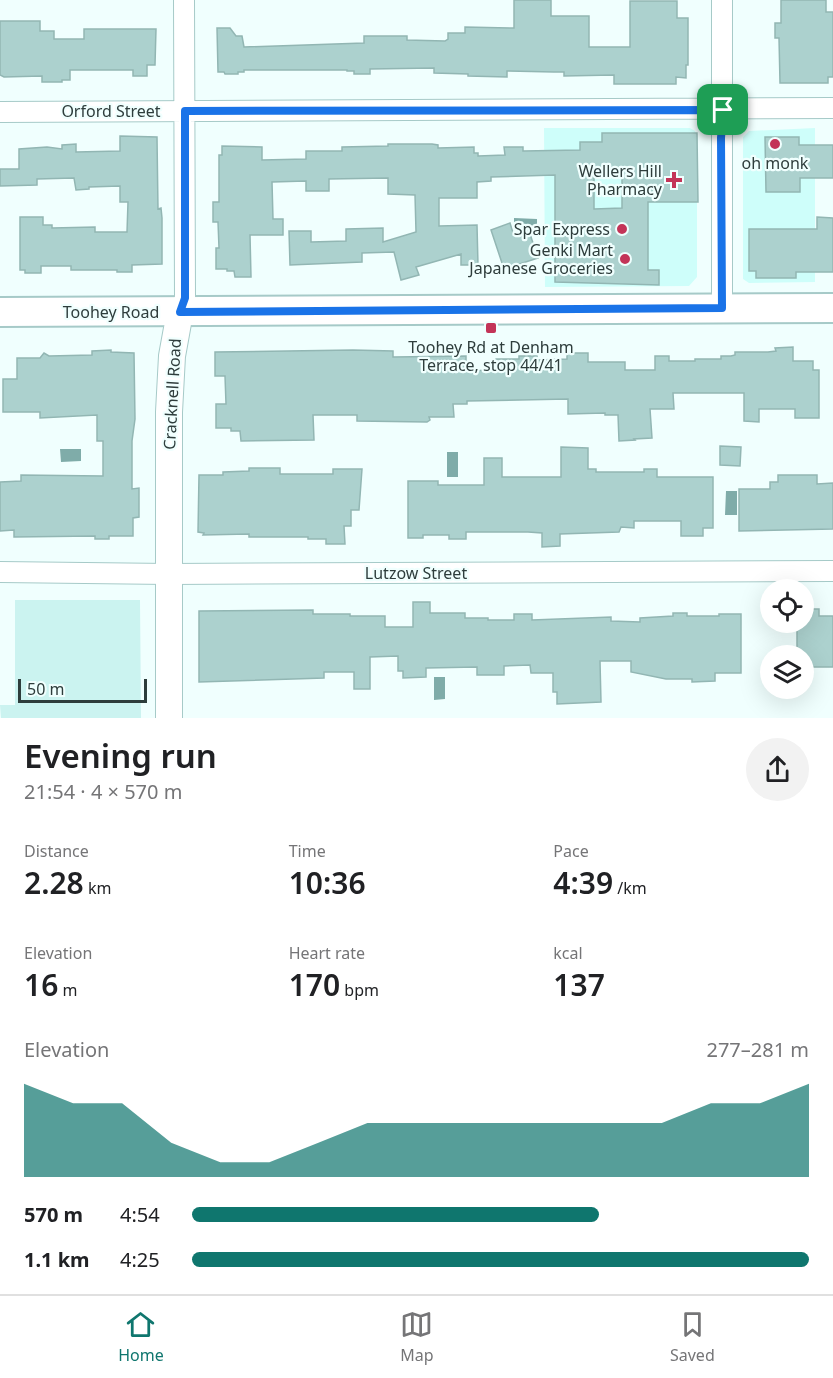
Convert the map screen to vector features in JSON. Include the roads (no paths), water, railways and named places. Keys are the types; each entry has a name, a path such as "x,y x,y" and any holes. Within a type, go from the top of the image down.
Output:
{"main road":[{"name":"Toohey Road","path":"0,312 833,308"}],"street":[{"name":"Cracknell Road","path":"169,718 169,412 172,356 180,312 185,298 184,0"},
{"path":"722,308 723,0"},
{"name":"Orford Street","path":"0,112 833,108"},
{"name":"Lutzow Street","path":"0,572 169,574 833,572"}],"place":[{"name":"oh monk","path":"775,144"},
{"name":"Wellers Hill Pharmacy","path":"674,180"},
{"name":"Spar Express","path":"622,229"},
{"name":"Genki Mart Japanese Groceries","path":"625,259"},
{"name":"Toohey Rd at Denham Terrace, stop 44/41","path":"491,328"}]}
